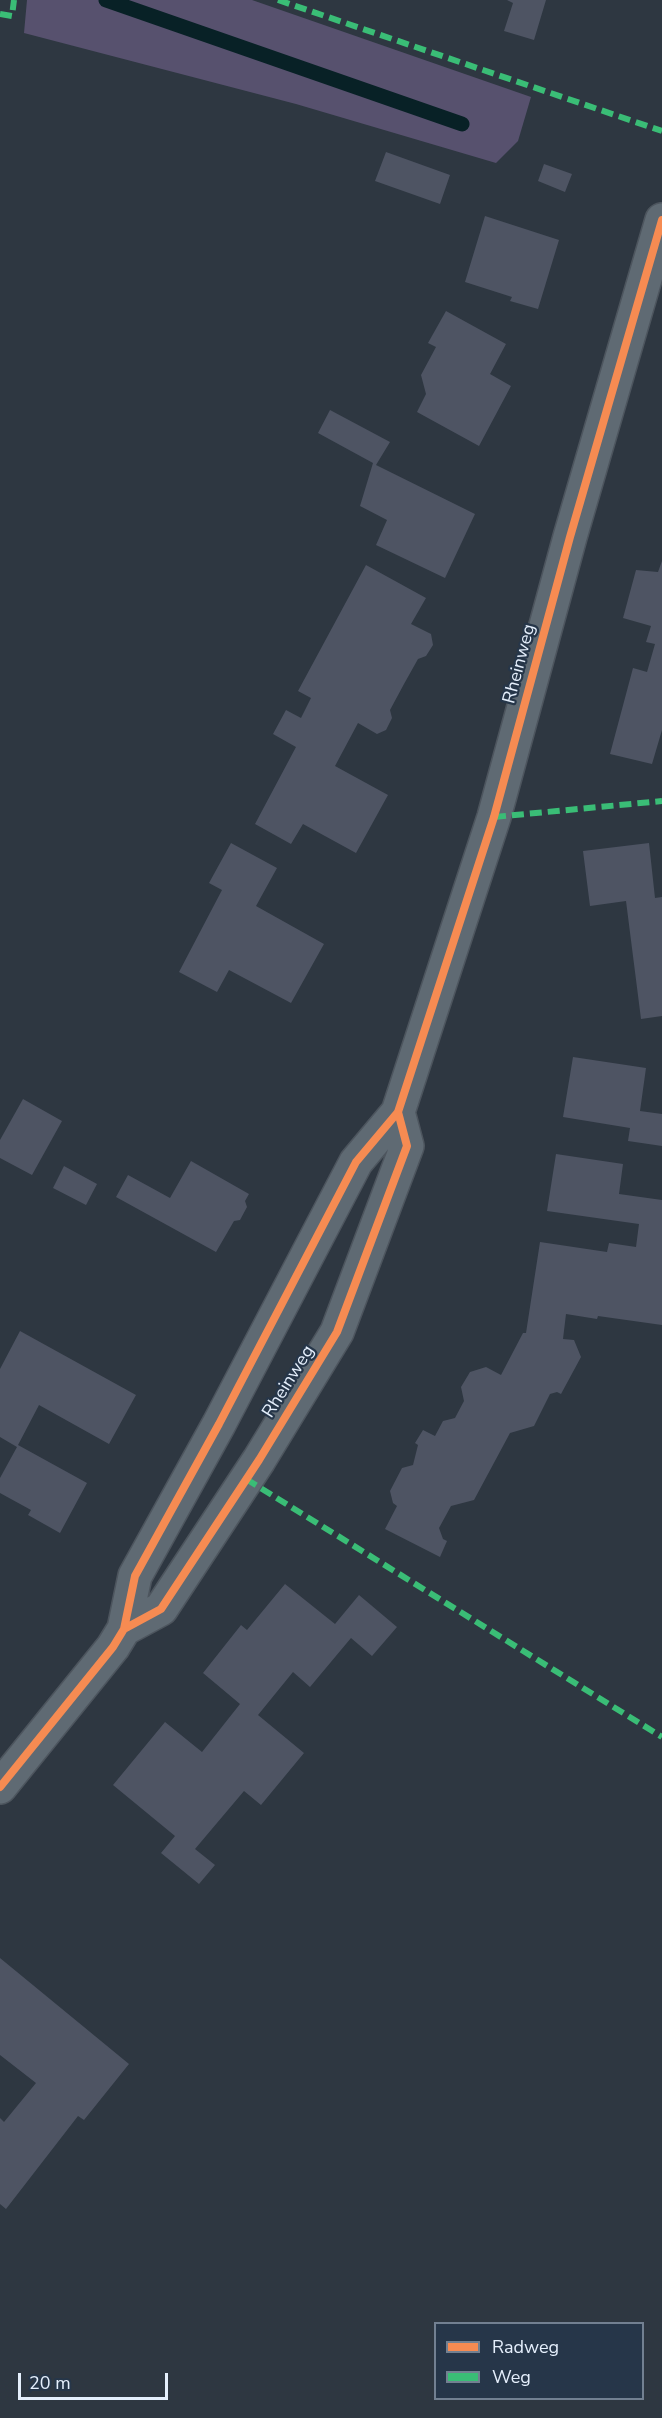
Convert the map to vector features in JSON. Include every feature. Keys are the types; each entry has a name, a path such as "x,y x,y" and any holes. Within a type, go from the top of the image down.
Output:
{"main road":[{"name":"Rheinweg","path":"0,1787 113,1647 124,1629 135,1576 219,1424 356,1162 398,1112 494,817 570,537 662,220"},
{"name":"Rheinweg","path":"124,1629 161,1609 259,1460 337,1332 407,1146 398,1112"}],"shaded area":[{"path":"27,0 252,0 531,97 518,141 496,163 296,104 24,33"}],"building":[{"path":"507,0 546,0 534,40 504,31 513,3"},
{"path":"386,152 450,175 440,204 375,181"},
{"path":"544,164 572,174 565,192 538,181"},
{"path":"485,216 559,240 538,309 510,301 512,297 465,282"},
{"path":"446,311 506,344 490,374 511,386 479,446 417,412 426,394 421,375 436,347 428,343"},
{"path":"330,410 390,442 376,465 475,514 445,578 376,545 387,520 360,506 373,463 318,433"},
{"path":"662,561 662,730 652,764 610,754 633,668 647,672 655,644 646,642 651,626 623,618 636,570 658,572"},
{"path":"366,565 426,598 411,624 431,634 433,645 426,656 418,659 404,684 390,710 392,718 386,730 377,734 358,723 335,766 388,795 356,853 303,824 291,844 255,824 296,747 273,734 286,710 301,718 311,698 298,691"},
{"path":"231,843 277,868 256,906 324,944 291,1003 229,970 217,992 179,972 222,890 209,883"},
{"path":"649,843 655,898 662,897 662,1016 641,1019 626,901 590,906 583,851"},
{"path":"573,1057 646,1068 640,1111 662,1114 662,1146 628,1141 630,1128 563,1117"},
{"path":"23,1099 62,1121 32,1175 0,1158 0,1140"},
{"path":"556,1154 623,1164 619,1194 662,1200 662,1325 566,1314 563,1339 574,1340 581,1357 561,1394 557,1392 550,1394 534,1426 510,1433 474,1500 451,1506 439,1528 443,1539 447,1541 440,1557 385,1529 397,1506 393,1503 390,1491 402,1468 413,1465 418,1445 415,1443 423,1430 435,1436 443,1421 455,1418 464,1401 461,1387 470,1372 486,1367 501,1375 523,1333 526,1333 540,1242 607,1252 609,1243 636,1247 639,1224 547,1211"},
{"path":"191,1161 249,1194 245,1201 247,1207 240,1220 234,1221 216,1252 116,1197 128,1175 170,1198"},
{"path":"64,1166 97,1184 86,1205 53,1188"},
{"path":"20,1331 136,1395 109,1444 39,1405 18,1445 87,1483 60,1533 28,1515 31,1510 0,1493 0,1478 17,1447 0,1437 0,1369"},
{"path":"285,1584 335,1624 359,1595 397,1627 372,1656 351,1638 310,1687 293,1672 258,1715 304,1753 261,1805 244,1791 195,1849 215,1865 199,1884 161,1853 175,1836 113,1785 165,1722 202,1752 240,1704 203,1673 241,1625 247,1630"},
{"path":"0,1958 129,2064 84,2120 78,2116 6,2209 0,2204 0,2118 4,2122 36,2083 0,2055"}],"waterway":[{"path":"106,0 462,124"}],"marked path":[{"path":"0,14 12,16 14,0"},
{"path":"278,0 662,131"},
{"path":"494,817 662,801"},
{"path":"246,1479 662,1737"}],"cycle path":[{"path":"0,1787 113,1647 124,1629 135,1576 219,1424 356,1162 398,1112 494,817 570,537 662,220"},
{"path":"124,1629 161,1609 259,1460 337,1332 407,1146 398,1112"}]}
